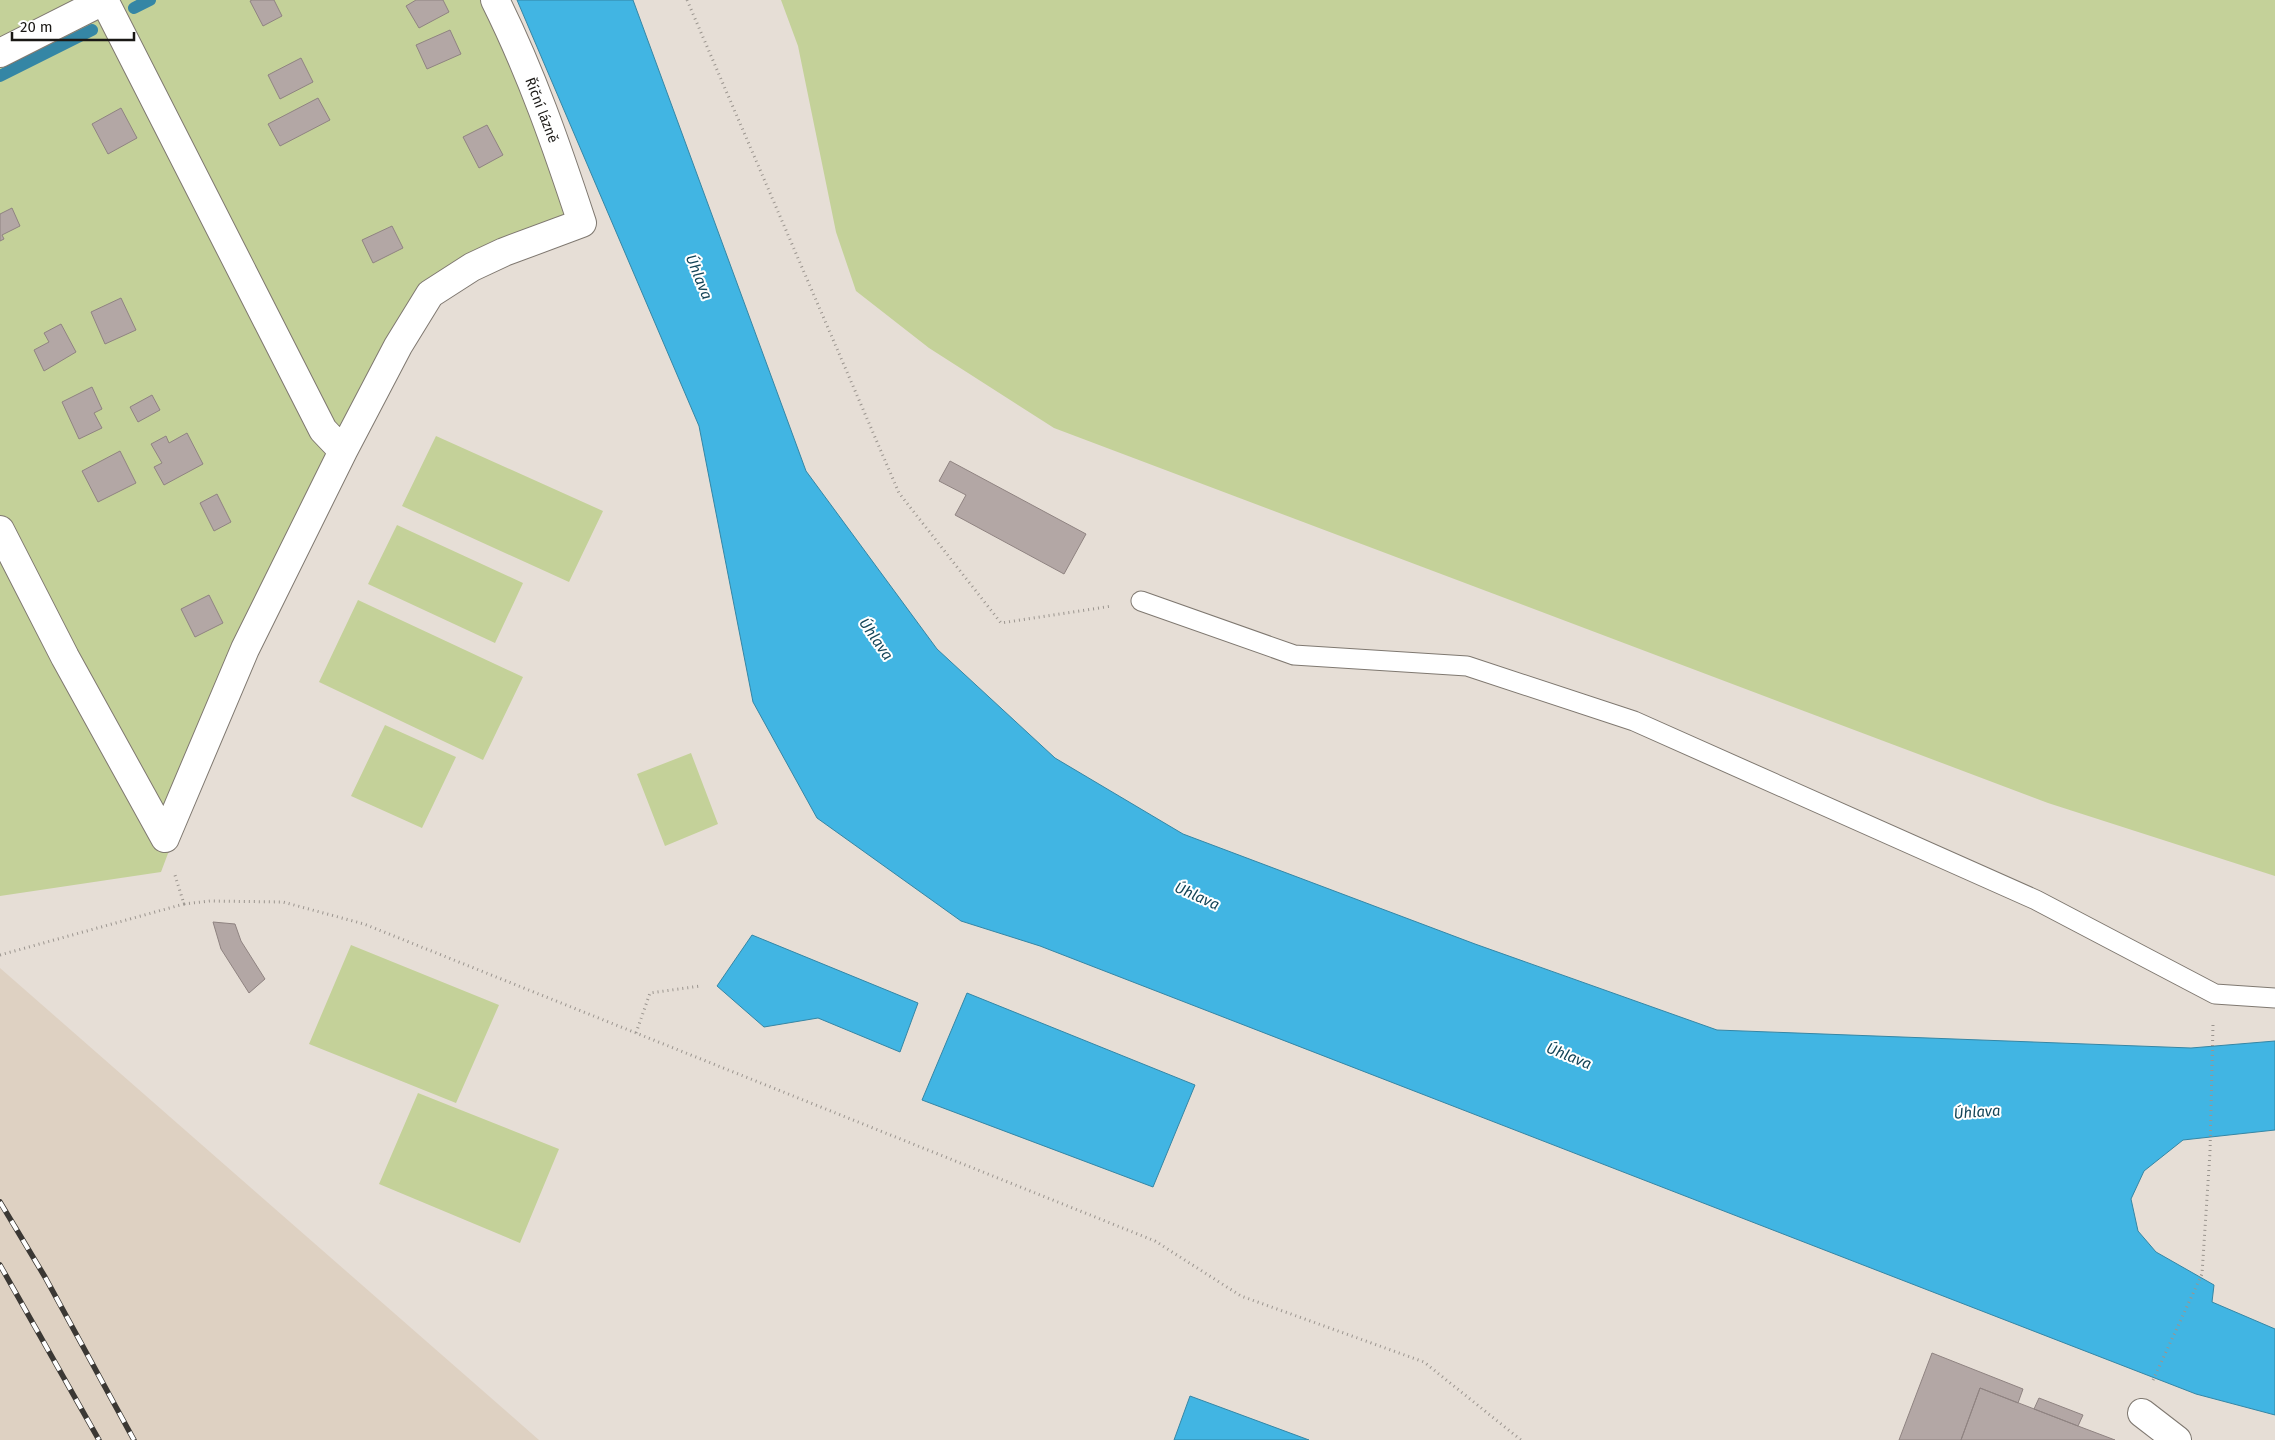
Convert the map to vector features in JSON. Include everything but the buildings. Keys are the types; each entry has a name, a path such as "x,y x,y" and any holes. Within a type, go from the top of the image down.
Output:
{"street":[{"path":"0,53 105,0 323,430 343,451 245,649 165,838"},
{"name":"Říční lázně","path":"343,451 398,346 430,294 472,267 504,252 582,223 550,126 510,30 495,0"},
{"path":"0,530 70,666 165,838"},
{"path":"2142,1413 2177,1440"}],"lane":[{"path":"1141,601 1294,655 1467,666 1634,721 2036,900 2215,994 2275,998"}],"path":[{"path":"687,0 899,492 1001,623 1141,601"},
{"path":"165,838 184,904"},
{"path":"0,956 184,904 210,901 283,902 364,924 1155,1241 1241,1296 1424,1362 1521,1440"},
{"path":"636,1032 650,993 700,986"},
{"path":"2152,1383 2202,1274 2210,1152 2213,1034"}],"shaded area":[{"path":"0,968 539,1440 0,1440"}],"green space":[{"path":"0,0 495,0 582,223 430,294 245,649 161,872 0,896"},
{"path":"781,0 2275,0 2275,876 2048,803 1054,428 929,348 856,291 836,232 798,46"},
{"path":"436,436 603,511 569,582 402,506"},
{"path":"397,525 523,583 495,643 368,584"},
{"path":"358,600 523,677 483,760 319,682"},
{"path":"385,725 456,757 422,828 351,796"},
{"path":"691,753 718,824 665,846 637,774"},
{"path":"351,945 499,1005 456,1103 309,1044"},
{"path":"418,1093 559,1149 520,1243 379,1184"}],"water":[{"name":"Úhlava","path":"517,0 633,0 806,471 937,649 1055,758 1183,834 1475,944 1717,1030 2191,1048 2275,1041 2275,1130 2183,1140 2144,1171 2131,1199 2138,1231 2156,1252 2214,1285 2212,1302 2275,1329 2275,1415 2196,1394 1040,946 961,921 817,818 753,702 699,426"},
{"path":"752,935 918,1003 900,1052 818,1018 764,1027 717,986"},
{"path":"967,993 1195,1085 1153,1187 922,1100"},
{"path":"1190,1396 1309,1440 1174,1440"}],"waterway":[{"path":"134,8 150,0"},
{"path":"0,76 92,30"}],"railway":[{"path":"0,1202 45,1277 134,1440"},
{"path":"0,1265 99,1440"}]}
